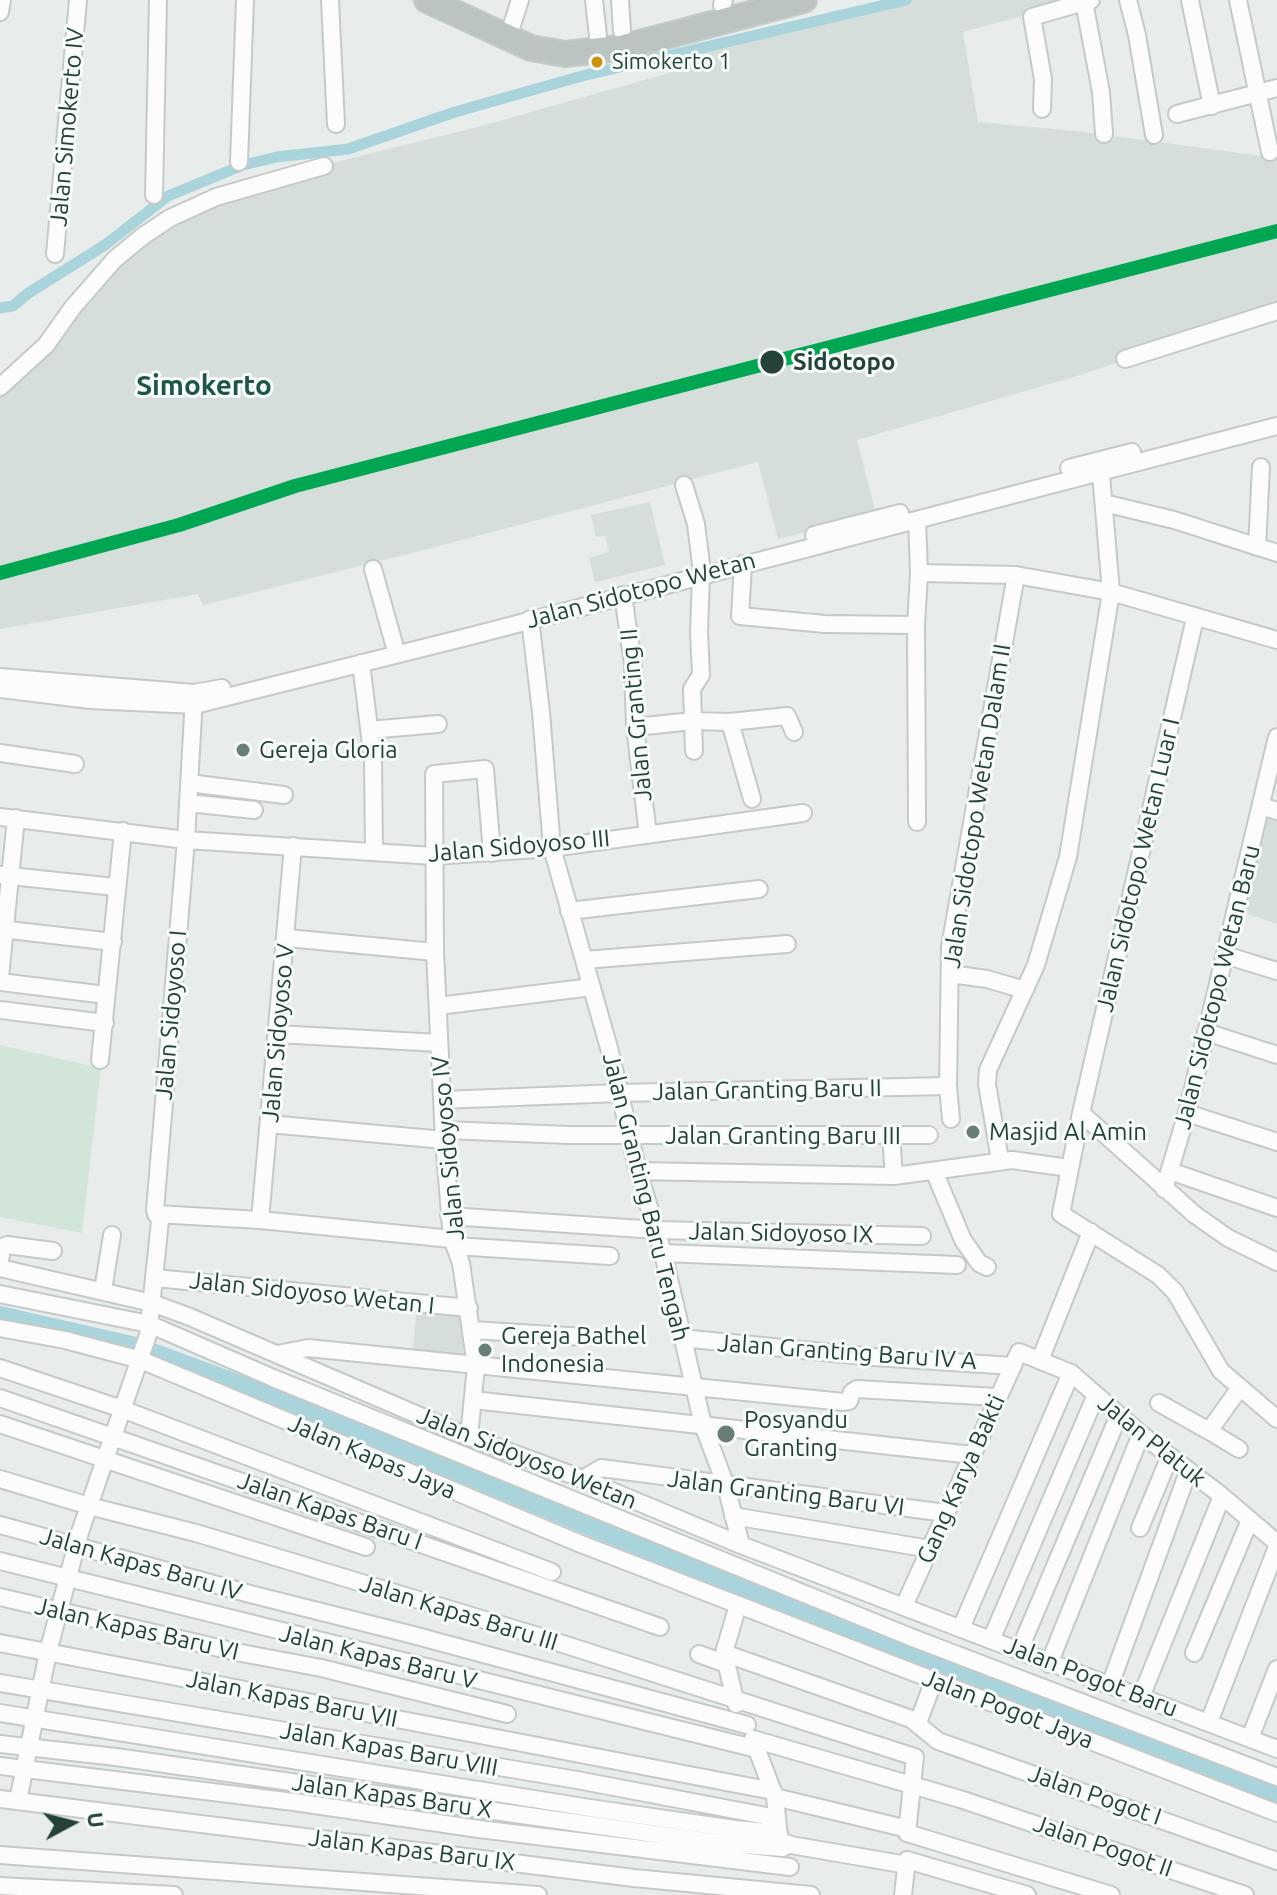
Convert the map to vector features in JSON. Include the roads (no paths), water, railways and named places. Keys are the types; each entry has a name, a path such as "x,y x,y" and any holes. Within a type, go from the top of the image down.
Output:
{"highway":[{"path":"427,0 531,48 565,54 620,48 804,0"},
{"path":"457,0 512,25 548,36 610,34 729,2"}],"street":[{"path":"0,12 2,0"},
{"name":"Jalan Simokerto IV","path":"55,254 78,0"},
{"path":"154,195 158,0"},
{"path":"239,162 245,0"},
{"path":"330,0 336,124"},
{"path":"512,25 520,0"},
{"path":"594,0 610,34"},
{"path":"610,34 620,0"},
{"path":"1128,0 1140,48 1154,135"},
{"path":"1190,0 1212,106"},
{"path":"1238,0 1270,152"},
{"path":"1042,109 1043,79 1032,19 1036,14 1087,1 1104,134"},
{"path":"1177,114 1277,88"},
{"path":"0,387 46,345 107,268 143,236 170,218 216,197 324,166"},
{"path":"1125,359 1277,311"},
{"name":"Jalan Sidotopo Wetan","path":"0,677 194,699 394,644 530,619 623,595 701,569 743,564 917,520 1277,416"},
{"name":"Jalan Sidotopo Wetan","path":"0,689 90,700 194,699 361,663 917,510 1277,426"},
{"path":"1000,1160 987,1077 1036,965 1068,857 1111,592 1100,466"},
{"path":"1257,547 1261,467"},
{"path":"684,485 696,524 701,569 701,675 692,689 694,751"},
{"path":"1104,503 1174,520 1277,553"},
{"path":"917,520 917,822"},
{"path":"743,564 740,616 825,624 916,625"},
{"path":"373,569 394,644"},
{"path":"919,573 1016,575 1111,592 1277,640"},
{"name":"Jalan Sidotopo Wetan Dalam II","path":"951,1119 948,1086 950,947 1016,575"},
{"name":"Jalan Granting II","path":"623,595 633,664 635,727 648,835"},
{"name":"Jalan Sidotopo Wetan Luar I","path":"1081,1113 1195,618"},
{"name":"Jalan Granting Baru Tengah","path":"530,619 552,848 592,987 638,1171 657,1230 703,1425 726,1486 741,1545"},
{"path":"361,663 375,801 374,851"},
{"name":"Jalan Sidoyoso I","path":"18,1801 48,1652 77,1545 149,1330 160,1221 156,1214 194,699"},
{"path":"635,727 787,716 794,732"},
{"path":"730,722 752,799"},
{"path":"369,730 438,724"},
{"name":"Jalan Sidotopo Wetan Baru","path":"1164,1189 1187,1113 1225,955 1269,808 1277,737"},
{"path":"0,753 75,764"},
{"name":"Jalan Sidoyoso IV","path":"469,1437 476,1366 469,1308 449,1216 435,952 432,777 436,773 485,769 492,853"},
{"path":"189,783 284,795"},
{"path":"188,803 254,810"},
{"name":"Jalan Sidoyoso III","path":"8,818 186,840 434,856 552,848 803,813"},
{"path":"8,818 0,980 106,995"},
{"path":"100,1060 123,831"},
{"name":"Jalan Sidoyoso V","path":"260,1220 293,846"},
{"path":"4,876 115,887"},
{"path":"569,911 759,889"},
{"path":"3,929 113,942"},
{"path":"287,938 435,952"},
{"path":"584,960 787,944"},
{"path":"1225,955 1277,971"},
{"path":"950,974 987,979 1025,990"},
{"path":"438,1006 592,987"},
{"path":"0,1010 105,1023"},
{"path":"1206,1032 1277,1055"},
{"path":"277,1034 439,1043"},
{"name":"Jalan Granting Baru II","path":"442,1100 948,1086"},
{"path":"1081,1113 1061,1214 1158,1275 1192,1320 1221,1371 1277,1419"},
{"path":"1081,1113 1164,1189 1228,1238 1277,1262"},
{"path":"1187,1113 1277,1142"},
{"name":"Jalan Granting Baru III","path":"269,1124 444,1135 929,1135"},
{"path":"891,1136 894,1176"},
{"path":"638,1171 894,1176 1000,1160 1069,1168"},
{"path":"934,1171 963,1240 979,1263 987,1267"},
{"path":"1170,1171 1277,1208"},
{"path":"156,1214 260,1220 453,1243 610,1256"},
{"name":"Jalan Sidoyoso IX","path":"449,1216 657,1230 922,1236"},
{"path":"1040,1360 1091,1232"},
{"path":"103,1290 112,1235"},
{"path":"0,1261 2,1247 7,1245 53,1251"},
{"path":"663,1253 957,1265"},
{"name":"Jalan Sidoyoso Wetan","path":"0,1268 152,1303 469,1437 904,1606"},
{"name":"Jalan Sidoyoso Wetan I","path":"155,1278 469,1308"},
{"path":"0,1294 149,1330 913,1638 1277,1777"},
{"name":"Jalan Kapas Jaya","path":"0,1328 141,1358 566,1538 738,1605"},
{"path":"472,1330 584,1337"},
{"name":"Jalan Granting Baru IV A","path":"681,1338 874,1357 1016,1359"},
{"path":"277,1354 308,1348 844,1402 849,1401 852,1392 857,1389 997,1397"},
{"name":"Jalan Platuk","path":"1016,1359 1040,1360 1071,1373 1277,1545"},
{"name":"Gang Karya Bakti","path":"904,1606 1016,1359"},
{"path":"0,1368 122,1409 552,1572"},
{"path":"961,1628 1071,1373"},
{"path":"1209,1431 1239,1389"},
{"path":"991,1640 1096,1395"},
{"name":"Jalan Kapas Baru I","path":"0,1398 660,1627"},
{"path":"473,1400 972,1455"},
{"path":"1159,1403 1239,1449"},
{"path":"1019,1651 1119,1415"},
{"path":"0,1424 366,1547"},
{"path":"1049,1664 1141,1434"},
{"path":"1140,1528 1170,1456"},
{"name":"Jalan Granting Baru VI","path":"583,1479 601,1468 946,1513"},
{"path":"1110,1685 1188,1472"},
{"name":"Jalan Kapas Baru III","path":"0,1479 196,1533 732,1697 915,1757 914,1786"},
{"path":"1141,1697 1222,1496"},
{"path":"733,1516 930,1549"},
{"path":"1194,1653 1250,1520"},
{"name":"Jalan Kapas Baru IV","path":"0,1525 413,1635 752,1738"},
{"path":"1209,1722 1277,1545"},
{"name":"Jalan Kapas Baru V","path":"0,1561 752,1738"},
{"name":"Jalan Kapas Baru VI","path":"0,1597 236,1652 321,1668 507,1714"},
{"path":"738,1605 725,1658 732,1697 774,1794 780,1835 790,1867 809,1895"},
{"name":"Jalan Pogot Jaya","path":"738,1605 1277,1813"},
{"name":"Jalan Pogot Baru","path":"904,1606 1277,1749"},
{"name":"Jalan Kapas Baru VII","path":"0,1643 774,1794 908,1831 1111,1895"},
{"name":"Jalan Pogot I","path":"699,1654 725,1658 918,1723 924,1732 938,1741 1277,1861"},
{"path":"1250,1738 1277,1669"},
{"path":"918,1723 934,1680"},
{"name":"Jalan Kapas Baru VIII","path":"0,1683 577,1780 780,1835"},
{"path":"0,1713 590,1808 780,1835 791,1845 907,1865"},
{"name":"Jalan Pogot II","path":"752,1738 960,1799 1245,1895"},
{"name":"Jalan Kapas Baru X","path":"0,1744 79,1752 718,1843 780,1835"},
{"path":"0,1766 790,1867"},
{"path":"908,1831 914,1786"},
{"name":"Jalan Kapas Baru IX","path":"0,1799 634,1878 809,1895"},
{"path":"0,1855 538,1895"},
{"path":"903,1895 907,1860 1027,1895"},
{"path":"5,1889 171,1895"}],"waterway":[{"path":"0,308 13,306 105,245 168,196 243,165 277,157 348,149 455,112 582,76 906,0"},
{"path":"0,1315 136,1346 283,1400 600,1531 1096,1727 1277,1795"}],"place":[{"name":"Simokerto 1","path":"597,62"},
{"name":"Sidotopo","path":"772,362"},
{"name":"Gereja Gloria","path":"243,750"},
{"name":"Masjid Al Amin","path":"973,1132"},
{"name":"Gereja Bathel Indonesia","path":"485,1350"},
{"name":"Posyandu Granting","path":"726,1434"}],"district":[{"name":"Simokerto","path":"204,386"}]}
